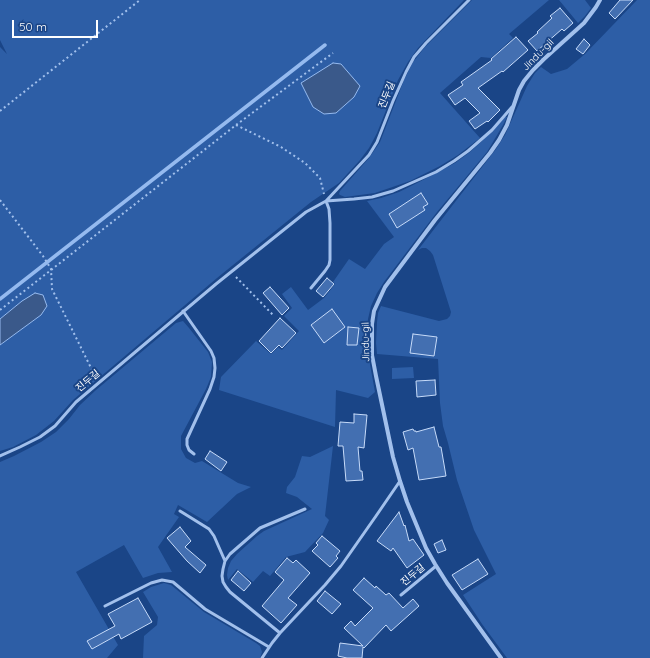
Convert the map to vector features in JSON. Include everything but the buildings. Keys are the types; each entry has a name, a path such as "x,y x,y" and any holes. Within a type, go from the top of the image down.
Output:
{"street":[{"name":"Jindu-gil","path":"501,658 436,566 418,529 400,481 393,457 372,355 372,324 374,311 385,287 435,220 499,140 507,126 524,81 533,70 584,23 600,0"}],"lane":[{"name":"진두길","path":"0,456 40,437 55,426 76,402 231,271 306,212 326,201 369,154 377,142 396,94 414,57 469,0"},
{"name":"진두길","path":"326,201 366,198 393,191 436,172 454,162 468,151 492,130 515,104"},
{"path":"311,288 325,271 330,260 330,223 329,209 326,201"},
{"path":"183,311 211,351 214,358 215,368 210,389 187,438 189,450 194,454"},
{"path":"262,658 280,633 341,566 400,481"},
{"path":"280,633 230,592 226,587 222,576 223,569 225,561 230,554 260,528 305,509"},
{"path":"180,511 209,529 214,536 225,561"},
{"name":"진두길","path":"401,595 436,566"},
{"path":"105,606 151,583 162,580 173,582 205,609 269,647"}],"path":[{"path":"0,111 140,0"},
{"path":"0,310 236,125 333,53"},
{"path":"236,125 281,147 305,163 320,178 326,201"},
{"path":"0,200 43,256 51,269 52,289 98,383"},
{"path":"231,271 274,316"}],"shaded area":[{"path":"0,0 464,0 418,48 408,62 398,80 377,133 369,148 339,183 311,202 217,278 73,400 54,421 36,435 13,447 0,451 0,345 41,315 22,301 0,319 0,47 7,54 0,40"},
{"path":"472,0 549,0 509,34 513,38 491,58 481,57 440,93 480,138 458,155 410,181 375,193 345,197 340,195 340,191 369,158 380,142 404,80 413,62 425,47"},
{"path":"559,0 585,0 591,8 578,23"},
{"path":"637,0 650,0 650,658 507,658 463,595 496,574 474,530 457,480 443,426 440,403 438,359 377,354 376,343 378,313 381,306 439,321 447,319 450,316 451,312 433,255 426,248 418,250 496,149 505,135 527,86 535,73 541,67 551,74 567,69 585,54"},
{"path":"333,63 341,64 360,86 354,97 336,113 324,114 313,107 301,83"},
{"path":"505,117 507,117 487,152 437,212 377,293 371,306 367,333 367,348 375,392 368,398 336,390 335,427 219,390 221,377 256,341 271,354 278,347 282,350 299,331 284,316 292,308 282,294 291,287 308,310 324,298 335,284 333,282 349,259 365,269 384,244 394,237 367,201 399,192 455,163 481,142"},
{"path":"35,293 43,295 47,306 41,315 0,345 0,319 22,301"},
{"path":"183,321 208,352 212,362 211,377 206,389 181,436 181,449 186,458 195,463 202,461 238,483 251,487 237,494 207,522 178,505 174,514 179,517 158,547 172,572 158,573 143,578 124,545 76,572 118,645 107,658 0,658 0,462 41,442 56,432 80,405 96,390 176,323"},
{"path":"413,367 414,378 392,379 392,368"},
{"path":"333,446 325,516 329,520 323,533 305,552 286,557 270,576 263,571 253,582 237,569 228,580 228,568 231,561 257,536 264,531 312,509 297,497 286,493 287,487 295,477 302,456 310,457"},
{"path":"164,583 171,585 204,612 260,646 262,652 260,658 143,658 144,636 157,625 158,617 143,592 151,587"}],"waterway":[{"path":"0,299 325,45"}]}
